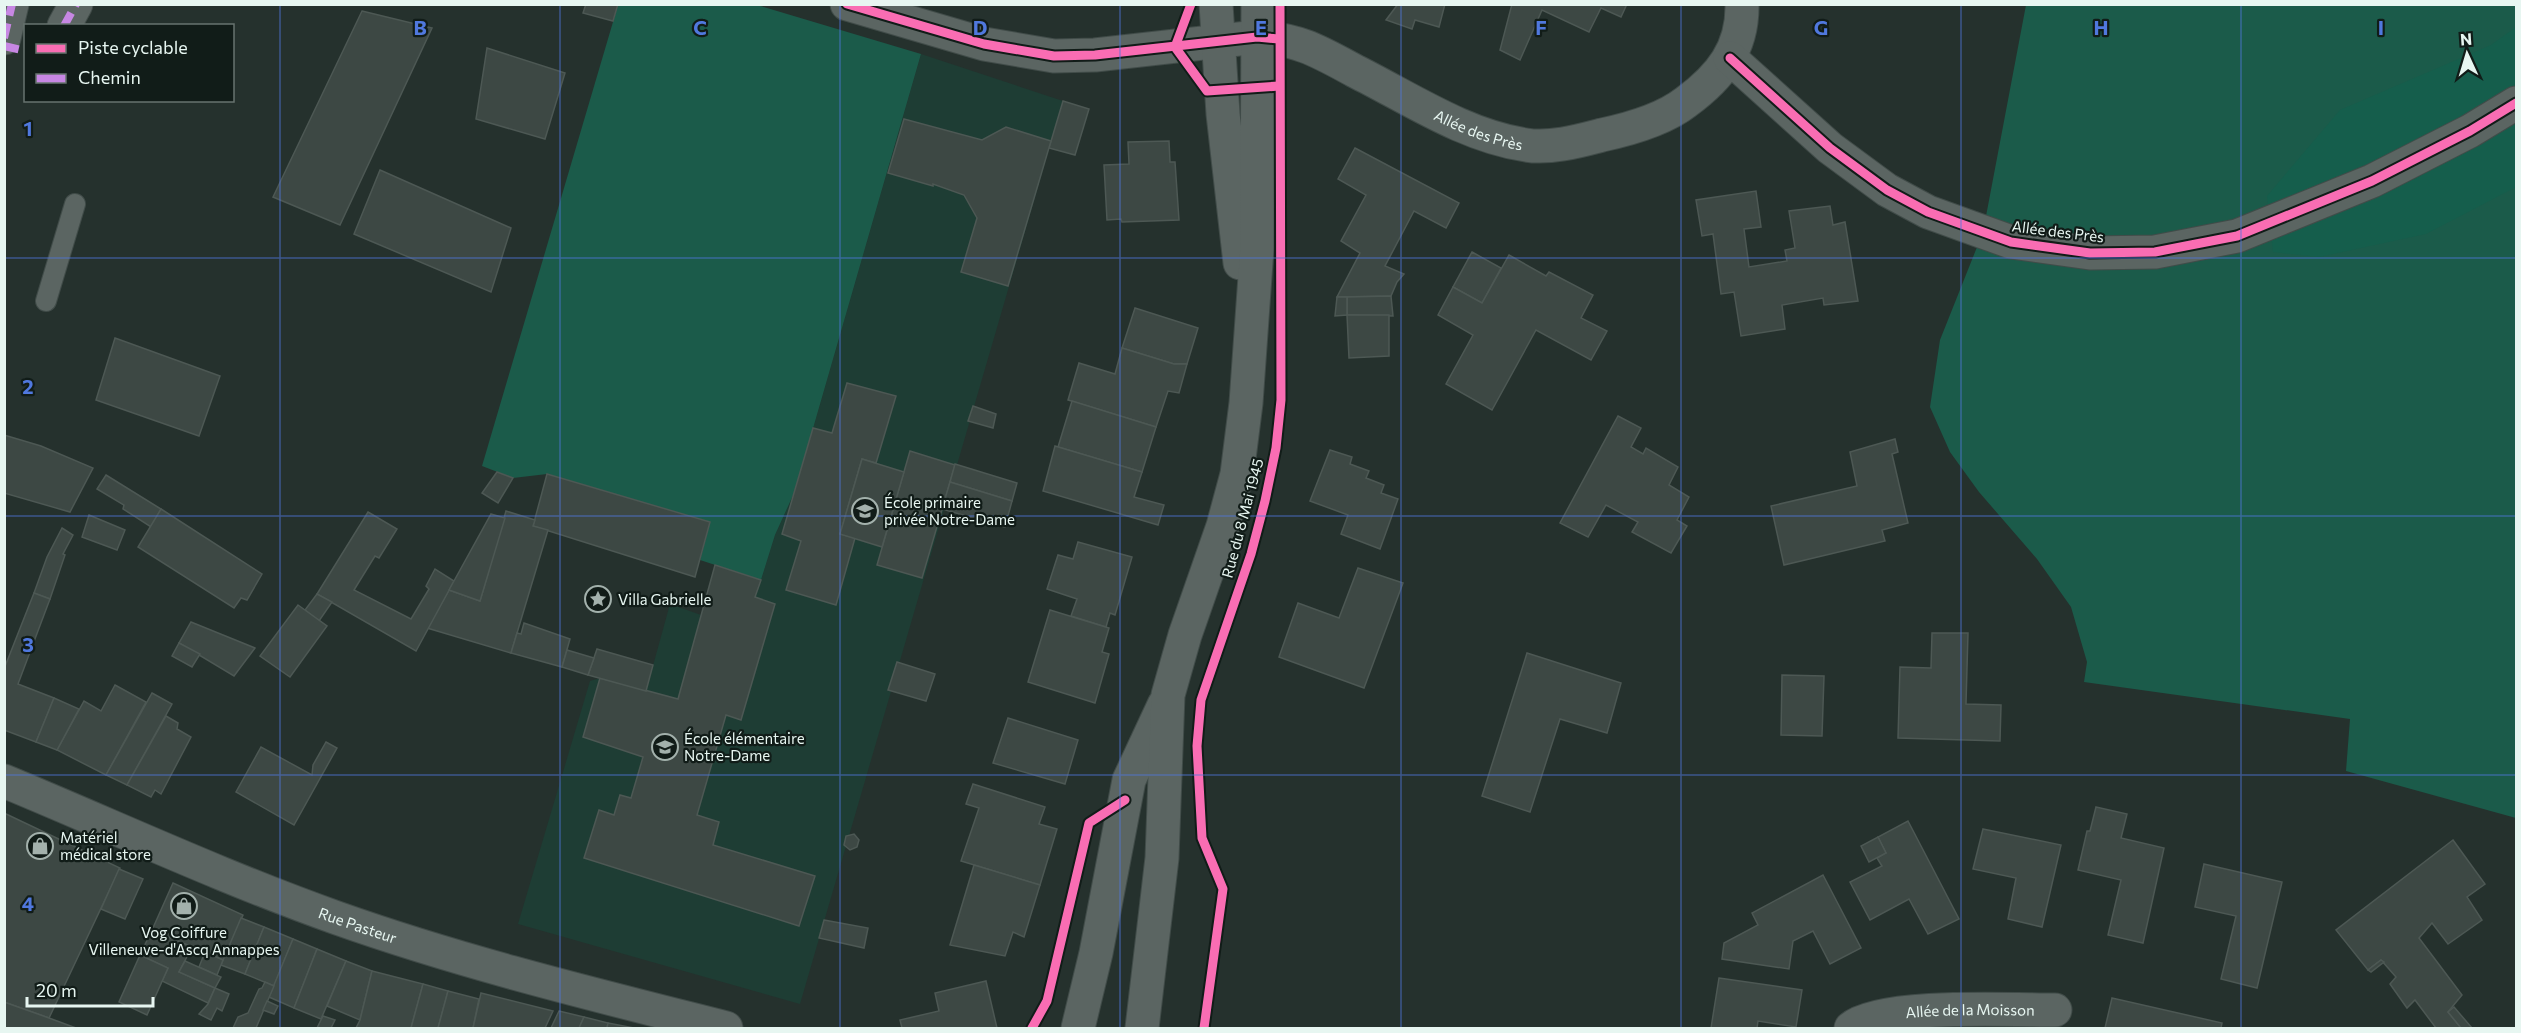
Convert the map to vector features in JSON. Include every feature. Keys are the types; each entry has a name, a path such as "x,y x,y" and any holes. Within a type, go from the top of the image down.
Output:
{"street":[{"path":"4,38 12,4"},
{"path":"65,24 76,4"},
{"name":"Allée des Près","path":"847,4 984,44 1054,56 1095,55 1257,37 1279,39 1308,46 1488,136 1527,146 1573,142 1623,130 1675,111 1710,85 1730,58 1742,21 1742,4"},
{"name":"Rue du 8 Mai 1945","path":"1216,4 1223,114 1248,354"},
{"name":"Rue du 8 Mai 1945","path":"1078,1029 1096,953 1129,780 1168,695 1185,635 1223,526 1237,474 1246,403 1257,248 1258,4"},
{"path":"4,46 24,51"},
{"name":"Allée des Près","path":"1730,58 1830,148 1887,190 1918,207 2011,242 2090,253 2155,252 2237,236 2372,181 2470,131 2517,103"},
{"name":"Rue du 8 Mai 1945","path":"1142,1029 1162,858 1168,695"},
{"name":"Rue Pasteur","path":"4,781 256,887 353,924 491,966 726,1029"},
{"name":"Allée de la Moisson","path":"1851,1029 1875,1016 1904,1011 2055,1010"}],"lane":[{"path":"46,301 75,204"}],"shaded area":[{"name":"École primaire privée Notre-Dame","path":"921,54 1063,101 800,1004 518,924 590,681 600,678 646,691 670,604 701,615 715,565 761,580 775,535 795,491"}],"green space":[{"path":"618,5 757,5 921,54 795,491 775,535 761,580 700,560 710,522 547,474 513,478 482,466"},
{"path":"2026,5 2516,5 2516,818 2346,771 2350,719 2084,682 2087,662 2071,607 2037,559 1979,492 1950,452 1930,407 1940,340 1983,232"},
{"path":"2516,27 2516,187 2426,234 2319,257 2273,252 2267,196 2340,110 2491,45"}],"building":[{"path":"586,4 618,4 613,21 583,13"},
{"path":"1398,4 1445,4 1439,27 1415,20 1412,29 1386,20"},
{"path":"1512,4 1627,4 1621,17 1601,8 1589,32 1542,10 1520,60 1500,50"},
{"path":"362,11 432,28 340,225 273,197"},
{"path":"487,48 565,73 545,139 476,119"},
{"path":"1063,101 1089,109 1075,155 1049,148"},
{"path":"904,119 982,140 1006,127 1051,141 1008,286 961,272 977,218 964,195 933,184 933,186 888,173"},
{"path":"1169,141 1170,162 1175,162 1179,220 1122,222 1121,219 1107,220 1104,165 1129,164 1128,142"},
{"path":"1355,148 1459,203 1446,228 1414,211 1385,266 1404,274 1397,282 1391,296 1337,297 1360,253 1341,241 1366,195 1338,179"},
{"path":"380,170 511,228 491,292 354,234"},
{"path":"1756,191 1761,227 1744,229 1749,267 1787,261 1785,250 1795,248 1789,211 1830,206 1833,225 1845,222 1858,301 1824,305 1823,298 1782,305 1785,329 1741,336 1734,292 1721,294 1713,234 1702,236 1696,200"},
{"path":"1472,252 1501,268 1482,303 1453,287"},
{"path":"1509,255 1546,276 1549,272 1593,295 1581,318 1607,331 1591,360 1536,330 1492,410 1446,384 1473,335 1438,315 1453,287 1482,303"},
{"path":"1391,296 1393,316 1347,315 1347,297"},
{"path":"1337,297 1347,297 1347,315 1335,316"},
{"path":"1135,308 1198,328 1187,364 1174,364 1122,348"},
{"path":"1347,315 1389,315 1389,356 1349,358"},
{"path":"115,338 220,376 199,436 96,400"},
{"path":"1122,348 1174,364 1187,364 1179,393 1168,391 1156,427 1068,400 1079,363 1115,374"},
{"path":"847,383 896,396 876,463 862,459 840,534 855,538 836,605 786,590 801,541 782,534 813,428 832,433"},
{"path":"1072,401 1156,427 1142,472 1058,447"},
{"path":"973,406 996,414 993,428 968,421"},
{"path":"1618,416 1641,428 1631,447 1643,454 1646,448 1678,467 1669,485 1689,497 1677,520 1687,526 1671,553 1632,532 1638,522 1606,505 1588,537 1560,523"},
{"path":"4,435 41,446 93,468 70,512 4,493"},
{"path":"1895,439 1898,452 1892,454 1908,523 1882,530 1885,541 1784,565 1771,506 1857,486 1850,452"},
{"path":"1055,446 1142,472 1134,497 1164,505 1158,525 1043,491"},
{"path":"1330,450 1352,457 1350,464 1369,471 1366,478 1384,485 1381,493 1398,499 1380,549 1341,534 1348,515 1310,501"},
{"path":"910,451 955,465 922,578 877,565"},
{"path":"862,459 904,472 882,547 840,534"},
{"path":"955,464 1017,483 1012,501 950,482"},
{"path":"497,472 513,478 498,503 482,493"},
{"path":"547,474 710,522 695,577 533,526"},
{"path":"106,475 161,509 151,527 123,509 124,505 97,489"},
{"path":"950,482 1012,501 1005,527 942,509"},
{"path":"161,509 262,574 247,600 241,598 234,608 138,547"},
{"path":"506,511 535,520 533,526 548,530 511,653 427,628 449,590 480,601"},
{"path":"368,512 397,529 379,558 375,556 354,590 411,619 429,589 426,586 435,569 454,581 416,651 317,594"},
{"path":"491,514 505,518 480,601 449,590"},
{"path":"89,515 125,530 117,550 82,537"},
{"path":"62,528 73,535 63,554 65,555 50,599 34,593 47,557"},
{"path":"1078,542 1132,557 1115,615 1110,613 1106,627 1071,616 1077,599 1047,589 1058,555 1073,559"},
{"name":"École élémentaire Notre-Dame","path":"715,565 761,580 755,597 775,604 741,720 726,715 697,815 719,822 713,845 815,876 799,926 584,858 599,810 614,815 620,795 631,798 643,757 583,737 600,678 678,699"},
{"path":"1358,568 1403,583 1364,688 1279,657 1298,603 1339,618"},
{"path":"34,593 50,599 18,684 54,698 36,742 4,730 4,669"},
{"path":"317,594 332,602 319,621 305,610"},
{"path":"298,605 327,626 290,677 260,656"},
{"path":"1050,610 1109,628 1102,652 1109,654 1095,703 1028,682"},
{"path":"191,622 255,648 234,676 179,643"},
{"path":"524,623 570,639 562,667 511,653 517,633 521,634"},
{"path":"1932,633 1968,633 1966,704 2001,705 2000,741 1898,738 1900,667 1931,668"},
{"path":"179,643 200,654 192,667 172,656"},
{"path":"597,649 653,665 646,691 588,675"},
{"path":"567,650 594,658 588,675 562,667"},
{"path":"1527,653 1621,683 1607,733 1560,719 1530,812 1482,796"},
{"path":"897,662 935,674 926,701 888,690"},
{"path":"1782,675 1824,676 1822,736 1781,735"},
{"path":"115,685 146,702 106,775 57,750 84,701 101,711"},
{"path":"152,693 172,704 127,785 106,775"},
{"path":"54,698 79,709 57,750 36,742"},
{"path":"166,716 178,723 177,729 191,737 161,794 155,790 151,797 127,785"},
{"path":"1008,718 1078,740 1065,784 993,763"},
{"path":"326,742 337,748 294,825 236,792 261,747 312,775 313,765"},
{"path":"973,784 1045,807 1039,824 1057,829 1040,885 961,861 979,808 966,804"},
{"path":"2096,807 2127,814 2121,838 2164,848 2143,943 2108,935 2121,880 2078,870 2087,831 2090,831"},
{"path":"4,813 120,868 49,1018 4,1002"},
{"path":"1908,821 1959,919 1928,934 1909,899 1870,920 1850,882 1882,866 1877,858 1886,853 1878,837"},
{"path":"1983,829 2061,845 2042,927 2008,919 2016,878 1973,869"},
{"path":"854,834 859,840 857,847 850,850 844,845 846,836"},
{"path":"1878,837 1886,853 1869,862 1861,846"},
{"path":"2453,840 2485,884 2467,897 2482,920 2448,944 2432,923 2419,938 2462,995 2448,1012 2461,1028 2436,1028 2415,1000 2407,1008 2390,984 2396,977 2381,960 2368,970 2336,930"},
{"path":"2204,864 2282,882 2257,988 2221,979 2236,916 2195,907"},
{"path":"974,865 1040,885 1024,937 1013,932 1005,956 950,945"},
{"path":"119,869 143,879 125,919 101,909"},
{"path":"1823,875 1861,948 1830,964 1813,931 1793,941 1789,969 1722,959 1724,943 1758,925 1752,913"},
{"path":"173,883 243,915 223,960 152,930"},
{"path":"241,918 264,927 245,974 221,965"},
{"path":"824,920 868,928 864,948 819,938"},
{"path":"264,927 293,939 274,986 245,974"},
{"path":"152,930 192,947 179,972 215,988 208,1003 162,981 168,968 140,955"},
{"path":"293,939 317,949 294,1008 269,997"},
{"path":"317,949 346,961 321,1019 294,1008"},
{"path":"205,952 223,960 217,975 199,967"},
{"path":"140,955 168,968 147,1015 119,1002"},
{"path":"2381,960 2384,962 2371,972 2368,970"},
{"path":"185,961 221,977 215,988 179,972"},
{"path":"346,961 372,971 360,1020 327,1006"},
{"path":"372,971 423,984 411,1028 356,1028"},
{"path":"1719,978 1802,990 1796,1027 1758,1021 1757,1028 1711,1028"},
{"path":"986,981 997,1028 902,1028 900,1020 939,1011 935,993"},
{"path":"265,982 274,986 256,1028 233,1028 238,1017 248,1013 259,989"},
{"path":"423,984 448,991 438,1028 411,1028"},
{"path":"215,988 229,994 222,1011 217,1008 211,1020 199,1014 208,1004"},
{"path":"448,991 479,999 473,1028 438,1028"},
{"path":"481,993 553,1011 545,1028 473,1028"},
{"path":"2112,998 2222,1023 2221,1028 2105,1028"},
{"path":"267,1001 278,1006 274,1014 263,1010"},
{"path":"4,1002 49,1018 76,1028 4,1028"},
{"path":"2454,1007 2472,1028 2461,1028 2448,1012"},
{"path":"559,1011 584,1017 579,1028 551,1028"},
{"path":"323,1016 335,1020 331,1028 317,1028"},
{"path":"584,1017 608,1023 607,1028 579,1028"},
{"path":"608,1023 634,1028 607,1028"}],"marked path":[{"path":"4,38 12,4"},
{"path":"65,24 76,4"},
{"path":"4,46 24,51"}],"cycle path":[{"path":"847,4 984,44 1054,56 1095,55 1257,37 1279,39"},
{"path":"1191,4 1175,47 1207,91 1279,86"},
{"path":"1204,1028 1223,889 1202,838 1197,746 1201,700 1251,554 1276,448 1281,400 1280,4"},
{"path":"1730,58 1830,148 1887,190 1928,212 2011,242 2090,253 2155,252 2237,236 2372,181 2470,131 2516,103"},
{"path":"1032,1028 1047,1001 1089,823 1125,800"}],"place":[{"name":"École primaire privée Notre-Dame","path":"865,511"},
{"name":"Villa Gabrielle","path":"598,599"},
{"name":"École élémentaire Notre-Dame","path":"665,747"},
{"name":"Matériel médical store","path":"40,846"},
{"name":"Vog Coiffure Villeneuve-d'Ascq Annappes","path":"184,906"}]}
